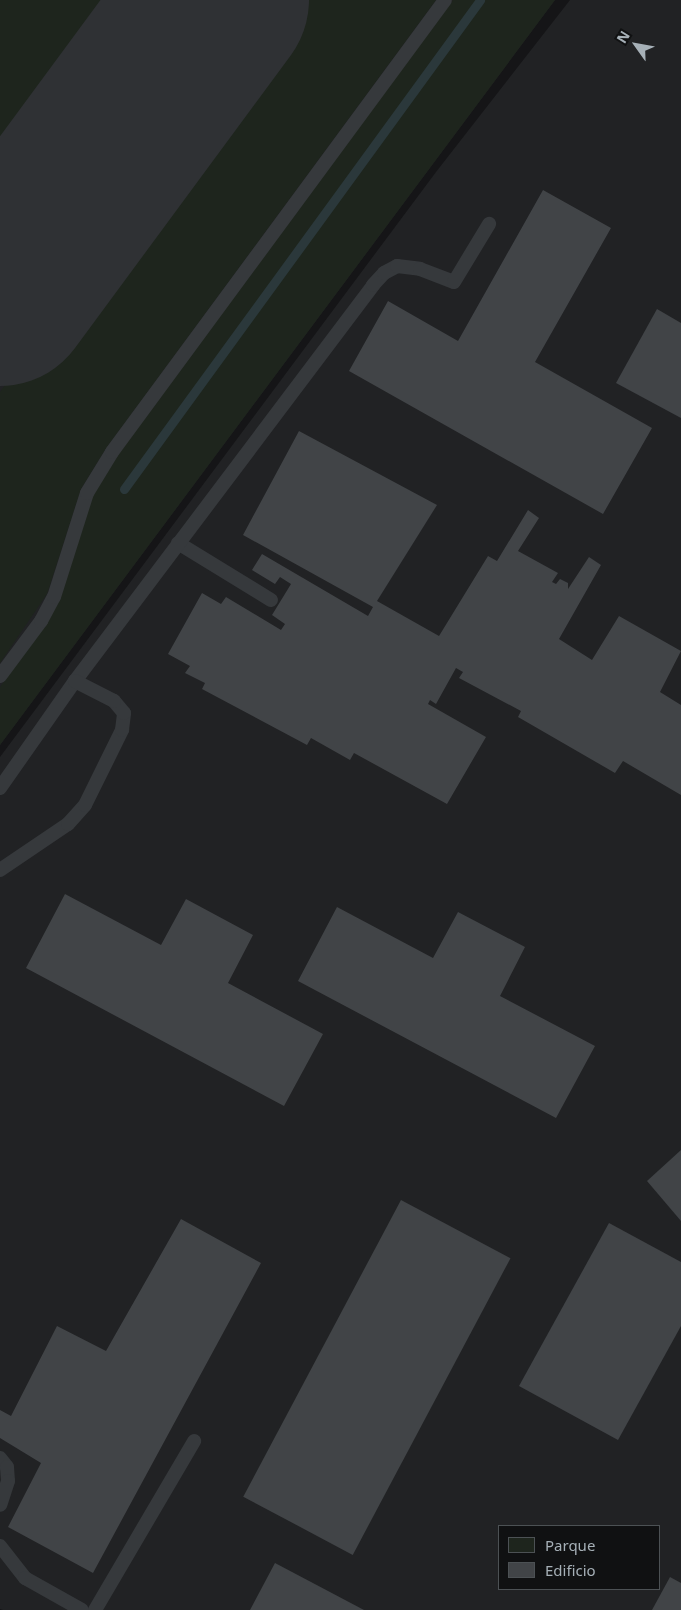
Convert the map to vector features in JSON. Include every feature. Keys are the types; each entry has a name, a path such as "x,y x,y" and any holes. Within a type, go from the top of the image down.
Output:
{"lane":[{"path":"0,676 41,620 54,597 87,494 112,452 446,0"},
{"path":"0,788 75,681 384,273 397,266 420,269 454,282 489,224"},
{"path":"178,544 271,600"},
{"path":"0,870 68,824 85,805 122,730 124,713 114,701 75,681"},
{"path":"96,1610 194,1441"},
{"path":"0,1458 7,1467 8,1481 0,1506"},
{"path":"0,1546 25,1578 82,1610"}],"shaded area":[{"path":"0,0 555,0 0,745"},
{"path":"570,0 681,0 681,1610 0,1609 0,757 436,172"}],"green space":[{"path":"0,0 141,0 0,190"},
{"path":"291,0 436,0 107,447 81,489 47,594 0,663 0,392"},
{"path":"453,0 555,0 0,745 0,687 46,624 92,497 118,455"}],"building":[{"path":"543,190 611,228 535,362 652,428 603,514 349,371 388,301 458,341"},
{"path":"657,309 681,323 681,418 616,383"},
{"path":"299,431 437,505 377,601 439,636 488,556 497,561 528,510 539,518 518,551 558,573 552,582 556,584 560,579 568,583 568,589 589,557 601,565 559,639 592,660 619,616 681,651 660,692 681,705 681,795 623,761 615,773 518,717 521,711 459,678 463,672 456,668 436,704 430,700 428,704 486,737 447,804 354,753 350,760 311,738 307,745 202,689 205,683 185,673 190,666 168,654 202,593 221,604 226,597 281,630 285,624 272,615 291,584 280,577 275,584 252,570 262,554 368,616 373,607 243,535"},
{"path":"65,894 161,945 186,899 253,935 228,983 323,1034 284,1106 26,968"},
{"path":"337,907 433,958 458,912 525,947 500,996 595,1046 556,1118 298,981"},
{"path":"681,1150 681,1221 647,1181"},
{"path":"401,1200 510,1258 353,1555 243,1497"},
{"path":"181,1219 261,1263 93,1573 8,1527 41,1463 0,1438 0,1410 11,1416 57,1326 106,1351"},
{"path":"609,1223 681,1262 681,1326 618,1440 519,1386"},
{"path":"275,1563 364,1610 250,1610"},
{"path":"670,1577 681,1583 681,1610 652,1610"}],"waterway":[{"path":"124,489 480,0"}],"runway":[{"path":"0,293 216,0"}]}
